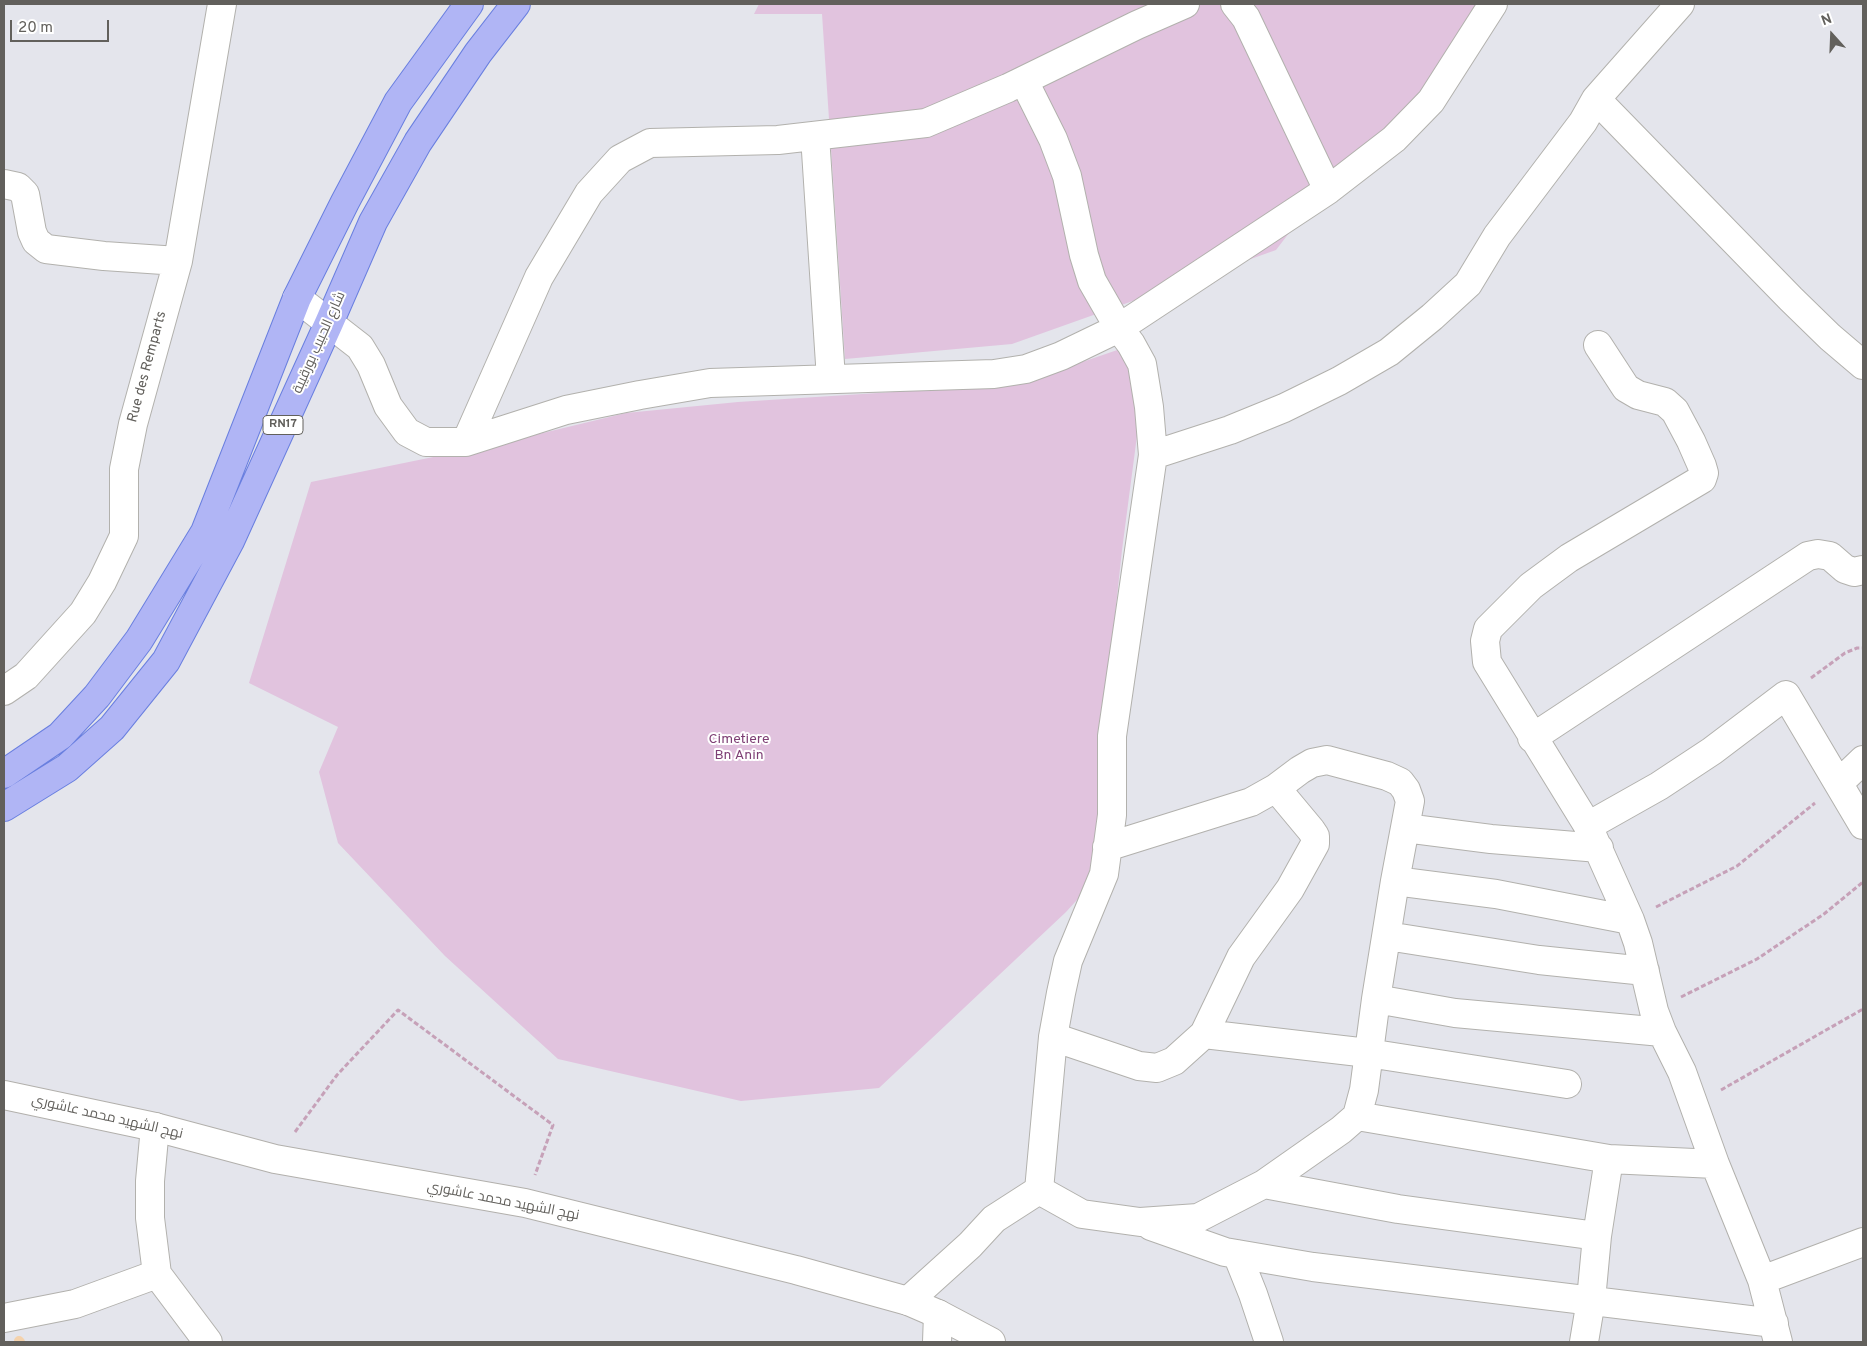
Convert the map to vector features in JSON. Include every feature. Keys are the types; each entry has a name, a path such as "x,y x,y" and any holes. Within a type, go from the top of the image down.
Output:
{"main road":[{"name":"RN17","path":"4,774 60,736 96,696 138,640 205,532 297,298 345,202 398,102 469,4"},
{"name":"شارع الحبيب بورقيبة","path":"4,807 67,768 112,728 166,661 230,541 330,323 372,222 418,142 478,53 516,4"}],"street":[{"name":"Rue des Remparts","path":"4,691 26,676 84,613 102,582 124,536 124,469 132,424 178,261 222,4"},
{"path":"466,442 539,277 589,193 620,159 650,143 778,140 926,123 1024,80 1185,4"},
{"path":"1235,4 1246,18 1328,190"},
{"path":"297,298 360,348 371,365 388,406 407,432 426,442 466,442 566,410 710,383 1002,373 1026,369 1061,356 1119,328 1328,190 1394,138 1431,101 1493,4"},
{"path":"1153,455 1230,430 1284,408 1339,381 1396,346 1432,317 1468,284 1497,236 1583,122 1596,99 1680,4"},
{"path":"1024,80 1053,139 1067,176 1084,255 1092,282 1142,364 1149,407 1153,455 1112,736 1112,815 1104,874 1068,961 1053,1037 1039,1190"},
{"path":"1596,99 1791,299 1830,337 1863,365"},
{"path":"815,136 831,379"},
{"path":"4,184 18,187 25,194 32,232 36,241 46,249 104,256 178,261"},
{"path":"1039,1190 1082,1214 1140,1222 1225,1252 1313,1267 1488,1290 1591,1300 1776,1333 1762,1280 1715,1164 1682,1072 1658,1021 1638,943 1630,920 1593,837 1487,662 1485,642 1488,629 1531,586 1569,558 1702,479 1704,473 1691,441 1675,411 1665,402 1638,395 1626,388 1598,345"},
{"path":"1532,738 1808,556 1818,554 1830,556 1845,569 1854,572 1863,570"},
{"path":"1405,828 1501,840 1593,837 1659,786 1712,751 1786,695 1863,825"},
{"path":"1107,847 1252,802 1312,763 1327,760 1387,776 1400,782 1406,790 1410,801 1376,998 1364,1090 1357,1116 1341,1130 1264,1184 1198,1218 1140,1222"},
{"path":"1839,783 1863,760"},
{"path":"1053,1037 1139,1066 1157,1068 1174,1061 1204,1034 1241,957 1290,889 1315,844 1315,836 1311,830 1276,788"},
{"path":"1395,881 1496,894 1630,920"},
{"path":"1387,936 1539,960 1645,971"},
{"path":"1376,998 1455,1013 1658,1021"},
{"path":"1204,1034 1368,1053 1567,1084"},
{"name":"نهج الشهيد محمد عاشوري","path":"4,1095 155,1127 275,1159 525,1203 796,1270 908,1302 938,1314 991,1342"},
{"path":"1357,1116 1609,1159 1715,1164"},
{"path":"155,1127 150,1181 150,1218 157,1274 208,1342"},
{"path":"1584,1342 1609,1159"},
{"path":"1264,1184 1398,1209 1597,1236"},
{"path":"908,1302 970,1245 994,1219 1039,1190"},
{"path":"1762,1280 1863,1242"},
{"path":"1237,1254 1269,1342"},
{"path":"4,1318 75,1304 157,1274"},
{"path":"937,1342 938,1314"}],"path":[{"path":"1786,695 1846,653 1857,648 1863,648"},
{"path":"1630,920 1738,866 1839,783"},
{"path":"1658,1021 1757,959 1824,914 1863,882"},
{"path":"1694,1105 1863,1009"},
{"path":"275,1159 337,1075 398,1010 553,1125 525,1203"}],"green space":[{"path":"759,4 1477,4 1421,96 1332,177 1276,250 1012,344 845,359 822,14 754,14"},
{"name":"Cimetiere Bn Anin","path":"1129,346 1138,428 1122,550 1103,727 1097,832 1086,890 1066,912 879,1088 741,1101 558,1059 445,956 338,843 319,772 338,727 249,683 311,482 497,444 626,413 738,402 1018,384"}]}
